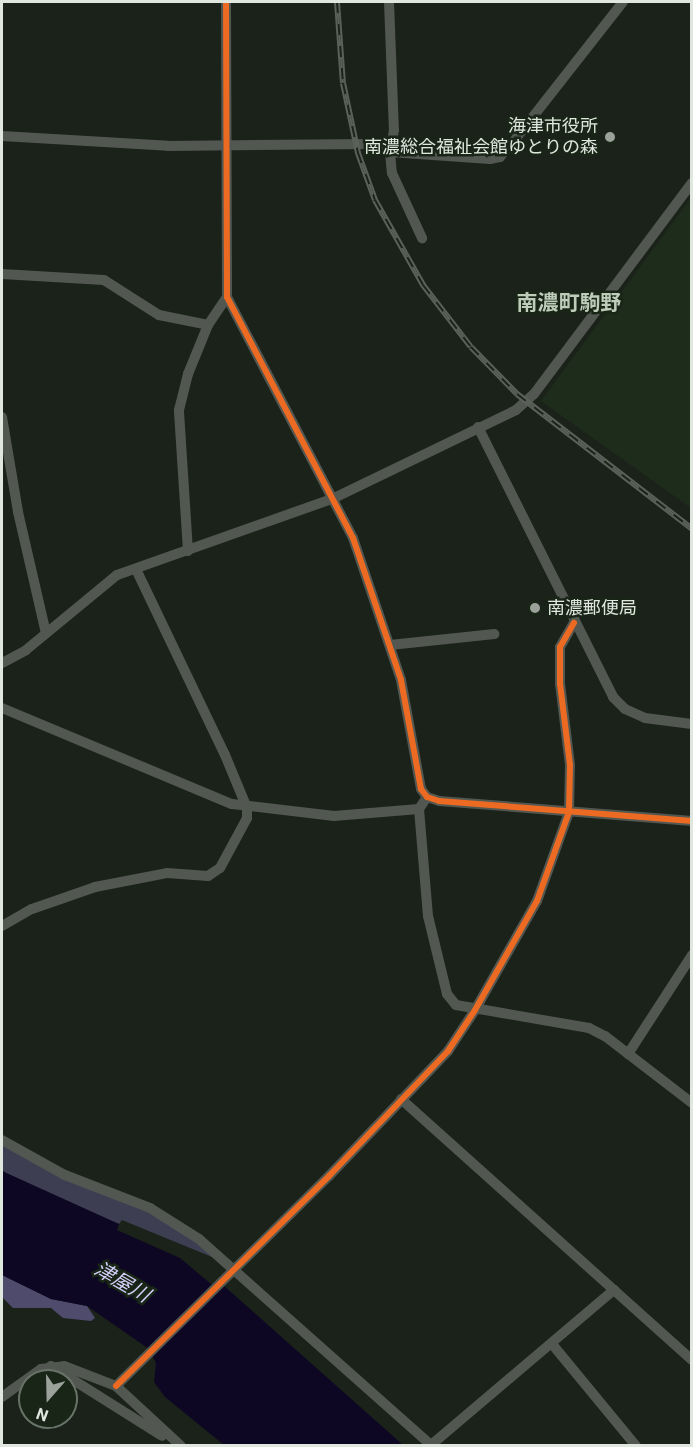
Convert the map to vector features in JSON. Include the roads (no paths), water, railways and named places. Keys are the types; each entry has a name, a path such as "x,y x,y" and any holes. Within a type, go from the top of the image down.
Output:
{"street":[{"path":"226,2 227,297 353,538 390,645 421,789 427,797 569,812 692,821"},
{"path":"389,2 394,130 390,152 392,173 422,238"},
{"path":"2,136 228,146 350,143 370,144 390,152 500,157 623,2"},
{"path":"2,663 46,633 117,575 332,499 516,410 534,394 692,183"},
{"path":"2,274 104,280 159,315 208,325"},
{"path":"188,551 179,410 188,374 208,325 227,297"},
{"path":"2,417 18,512 46,633"},
{"path":"478,427 613,697 625,709 645,718 692,724"},
{"path":"2,926 32,909 95,887 167,873 208,876 215,872 247,818 247,807 136,569"},
{"path":"120,1383 234,1267 329,1176 448,1051 475,1010 537,901 569,812 570,765 560,684 560,646 574,623"},
{"path":"390,645 494,633"},
{"path":"2,708 247,807 334,816 419,809"},
{"path":"427,797 419,809 428,916 447,994 456,1005 589,1028 628,1054 692,1103"},
{"path":"628,1054 692,955"},
{"path":"401,1099 692,1360"},
{"path":"2,1140 65,1175 169,1218 234,1267 400,1422 431,1445 614,1290"},
{"path":"552,1344 636,1446"},
{"path":"50,1366 175,1446"},
{"path":"2,1397 50,1366 64,1366 120,1383 181,1446"}],"water":[{"name":"津屋川","path":"2,1171 119,1224 117,1230 180,1258 211,1284 223,1285 403,1445 224,1445 165,1397 154,1382 156,1363 149,1349 87,1306 51,1299 2,1275"}],"railway":[{"path":"337,2 343,83 358,153 375,200 423,285 471,347 517,394 692,529"}],"place":[{"name":"海津市役所 南濃総合福祉会館ゆとりの森","path":"610,137"},
{"name":"南濃郵便局","path":"535,608"}],"district":[{"name":"南濃町駒野","path":"569,303"}]}
